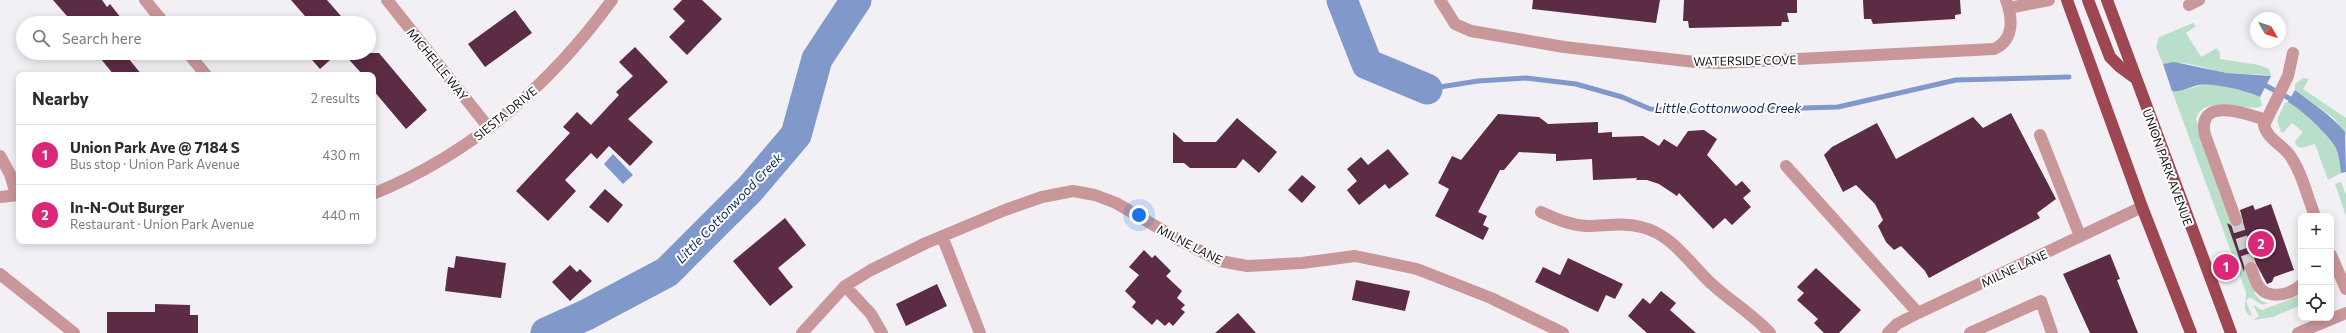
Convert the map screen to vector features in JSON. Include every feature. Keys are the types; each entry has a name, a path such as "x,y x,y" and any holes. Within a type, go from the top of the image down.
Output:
{"main road":[{"path":"2067,0 2142,207 2191,333"},
{"path":"2088,0 2110,57 2120,67 2135,78"},
{"name":"UNION PARK AVENUE","path":"2107,0 2231,333"}],"street":[{"path":"145,0 158,16"},
{"name":"MICHELLE WAY","path":"387,0 490,128"},
{"name":"SIESTA DRIVE","path":"376,193 405,181 448,157 490,128 525,98 564,61 612,0"},
{"name":"WATERSIDE COVE","path":"1440,0 1448,16 1455,24 1471,31 1564,47 1721,63 1994,49 2002,45 2008,38 2011,29 2008,4 2049,0"},
{"path":"2293,53 2288,76 2264,124 2268,135 2288,153 2294,162 2314,213"},
{"path":"194,60 204,72"},
{"path":"2236,220 2205,135 2204,123 2209,115 2221,110 2269,115"},
{"path":"2040,135 2080,236"},
{"path":"0,156 10,174 16,192"},
{"path":"1786,166 1918,313"},
{"name":"MILNE LANE","path":"802,333 845,286 871,270 942,236 1042,197 1073,191 1095,195 1116,203 1181,241 1220,261 1246,266 1302,263 1355,256 1362,257 1417,269 1491,298 1562,333"},
{"path":"0,197 16,195"},
{"name":"MILNE LANE","path":"1888,333 1897,324 1918,313 2142,207"},
{"path":"1541,212 1565,223 1587,226 1622,224 1643,227 1660,234 1673,244 1713,285 1770,333"},
{"path":"942,236 980,333"},
{"path":"2334,262 2346,288"},
{"path":"2251,268 2257,285 2266,293 2279,295 2298,286"},
{"path":"0,274 74,333"},
{"path":"845,286 871,314 882,333"},
{"path":"1970,333 2041,300 2052,333"},
{"path":"2298,333 2346,312"}],"green space":[{"path":"2193,23 2196,26 2186,33 2201,57 2217,48 2220,53 2220,59 2259,65 2269,69 2271,76 2228,73 2196,65 2179,63 2163,64 2156,47 2159,37"},
{"path":"2303,78 2309,79 2303,89 2346,118 2346,135 2334,118 2295,90 2295,84"},
{"path":"2213,83 2256,94 2260,97 2262,106 2246,108 2216,105 2207,107 2200,111 2196,119 2255,294 2261,301 2268,303 2262,305 2250,297 2246,301 2252,316 2246,312 2245,306 2246,292 2172,91"},
{"path":"2288,102 2314,123 2332,142 2337,151 2341,173 2328,180 2315,144 2301,148 2296,145 2295,141 2303,132 2292,123 2283,133 2281,132 2277,120 2285,103"},
{"path":"2341,182 2346,195 2346,216 2335,184"},
{"path":"2298,296 2298,306 2273,317 2253,320 2259,316 2253,305 2262,310"}],"water":[{"path":"2174,62 2227,73 2271,76 2260,97 2239,90 2204,84 2183,90 2172,91 2163,64"},
{"path":"2295,90 2327,114 2345,132 2346,172 2341,173 2339,157 2332,142 2307,116 2288,102"},
{"path":"613,154 633,175 623,184 604,164"}],"building":[{"path":"53,0 102,0 107,7 110,4 119,16 67,16"},
{"path":"291,0 327,0 341,16 305,16"},
{"path":"682,0 702,0 722,19 687,55 669,37 685,21 673,9"},
{"path":"1533,0 1660,0 1656,23 1532,9"},
{"path":"1684,0 1797,0 1797,13 1787,13 1789,22 1782,22 1781,26 1689,28 1688,21 1683,21"},
{"path":"1863,0 1960,0 1961,14 1955,15 1955,19 1873,24 1871,19 1864,19"},
{"path":"515,10 532,33 485,67 468,44"},
{"path":"635,47 668,82 628,119 653,142 630,166 609,146 597,159 591,153 565,180 576,191 548,221 516,191 570,133 563,127 577,112 591,125 619,95 616,92 633,76 619,62"},
{"path":"376,53 379,53 427,110 406,129 376,94 376,72 360,72 349,60 376,60"},
{"path":"102,60 130,60 140,72 112,72"},
{"path":"312,60 330,60 320,69"},
{"path":"2011,113 2056,199 2037,213 2040,218 1929,278 1925,271 1901,246 1894,250 1886,242 1878,226 1883,220 1875,204 1856,185 1843,192 1824,155 1832,147 1877,123 1896,159 1973,117 1983,128"},
{"path":"1498,114 1539,117 1548,124 1598,122 1598,133 1612,132 1612,137 1643,136 1659,146 1664,139 1677,147 1688,131 1704,130 1717,139 1707,155 1736,186 1742,181 1751,191 1743,198 1751,207 1732,225 1725,218 1713,229 1679,193 1677,196 1659,184 1647,180 1636,180 1637,178 1593,180 1592,159 1556,161 1556,154 1519,152 1504,170 1500,170 1478,212 1487,216 1483,225 1489,228 1483,240 1435,216 1449,189 1438,183 1452,156 1461,160"},
{"path":"1237,118 1277,152 1259,173 1243,159 1236,168 1190,168 1184,163 1173,163 1173,132 1184,142 1216,142"},
{"path":"1388,149 1409,174 1389,189 1385,184 1359,205 1347,190 1357,181 1347,169 1361,157 1368,165"},
{"path":"1302,175 1316,187 1302,203 1288,190"},
{"path":"605,189 623,205 608,223 589,207"},
{"path":"2271,204 2294,270 2274,277 2272,282 2267,284 2255,262 2251,261 2245,263 2244,272 2227,223 2234,227 2239,227 2243,221 2240,210 2253,205 2255,210"},
{"path":"785,218 806,245 778,268 793,287 770,306 733,261"},
{"path":"1144,250 1152,258 1155,255 1171,271 1166,276 1182,291 1177,298 1185,305 1181,309 1185,312 1173,326 1169,322 1165,326 1157,319 1152,325 1132,307 1136,302 1125,291 1139,275 1129,267"},
{"path":"2110,254 2120,279 2117,280 2138,333 2090,333 2063,274"},
{"path":"456,256 506,263 501,298 445,291 448,267 454,268"},
{"path":"1568,258 1623,284 1615,299 1606,295 1598,312 1535,282 1543,267 1560,275"},
{"path":"570,265 577,272 580,269 592,281 570,301 552,282"},
{"path":"1816,268 1861,310 1839,333 1824,333 1814,323 1818,319 1797,300 1804,293 1797,287"},
{"path":"1356,280 1410,291 1405,311 1352,300"},
{"path":"937,284 947,306 906,326 896,304"},
{"path":"1661,291 1676,303 1670,310 1696,333 1647,333 1628,316 1643,298 1650,304"},
{"path":"155,304 190,305 190,315 198,315 198,333 107,333 107,312 155,312"},
{"path":"1238,313 1256,333 1215,333"}],"waterway":[{"name":"Little Cottonwood Creek","path":"546,333 586,315 667,272 750,189 796,135 817,59 856,0"},
{"name":"Little Cottonwood Creek","path":"1342,0 1367,64 1427,89"},
{"name":"Little Cottonwood Creek","path":"1427,89 1478,81 1526,78 1576,84 1622,97 1650,109 1691,111 1838,107 1956,80 2069,77"},
{"name":"Little Cottonwood Creek","path":"2261,83 2296,102"}],"tunnel":[{"path":"2236,220 2251,268"}],"place":[{"name":"In-N-Out Burger","path":"2261,244"},
{"name":"Union Park Ave @ 7184 S","path":"2226,267"}]}
